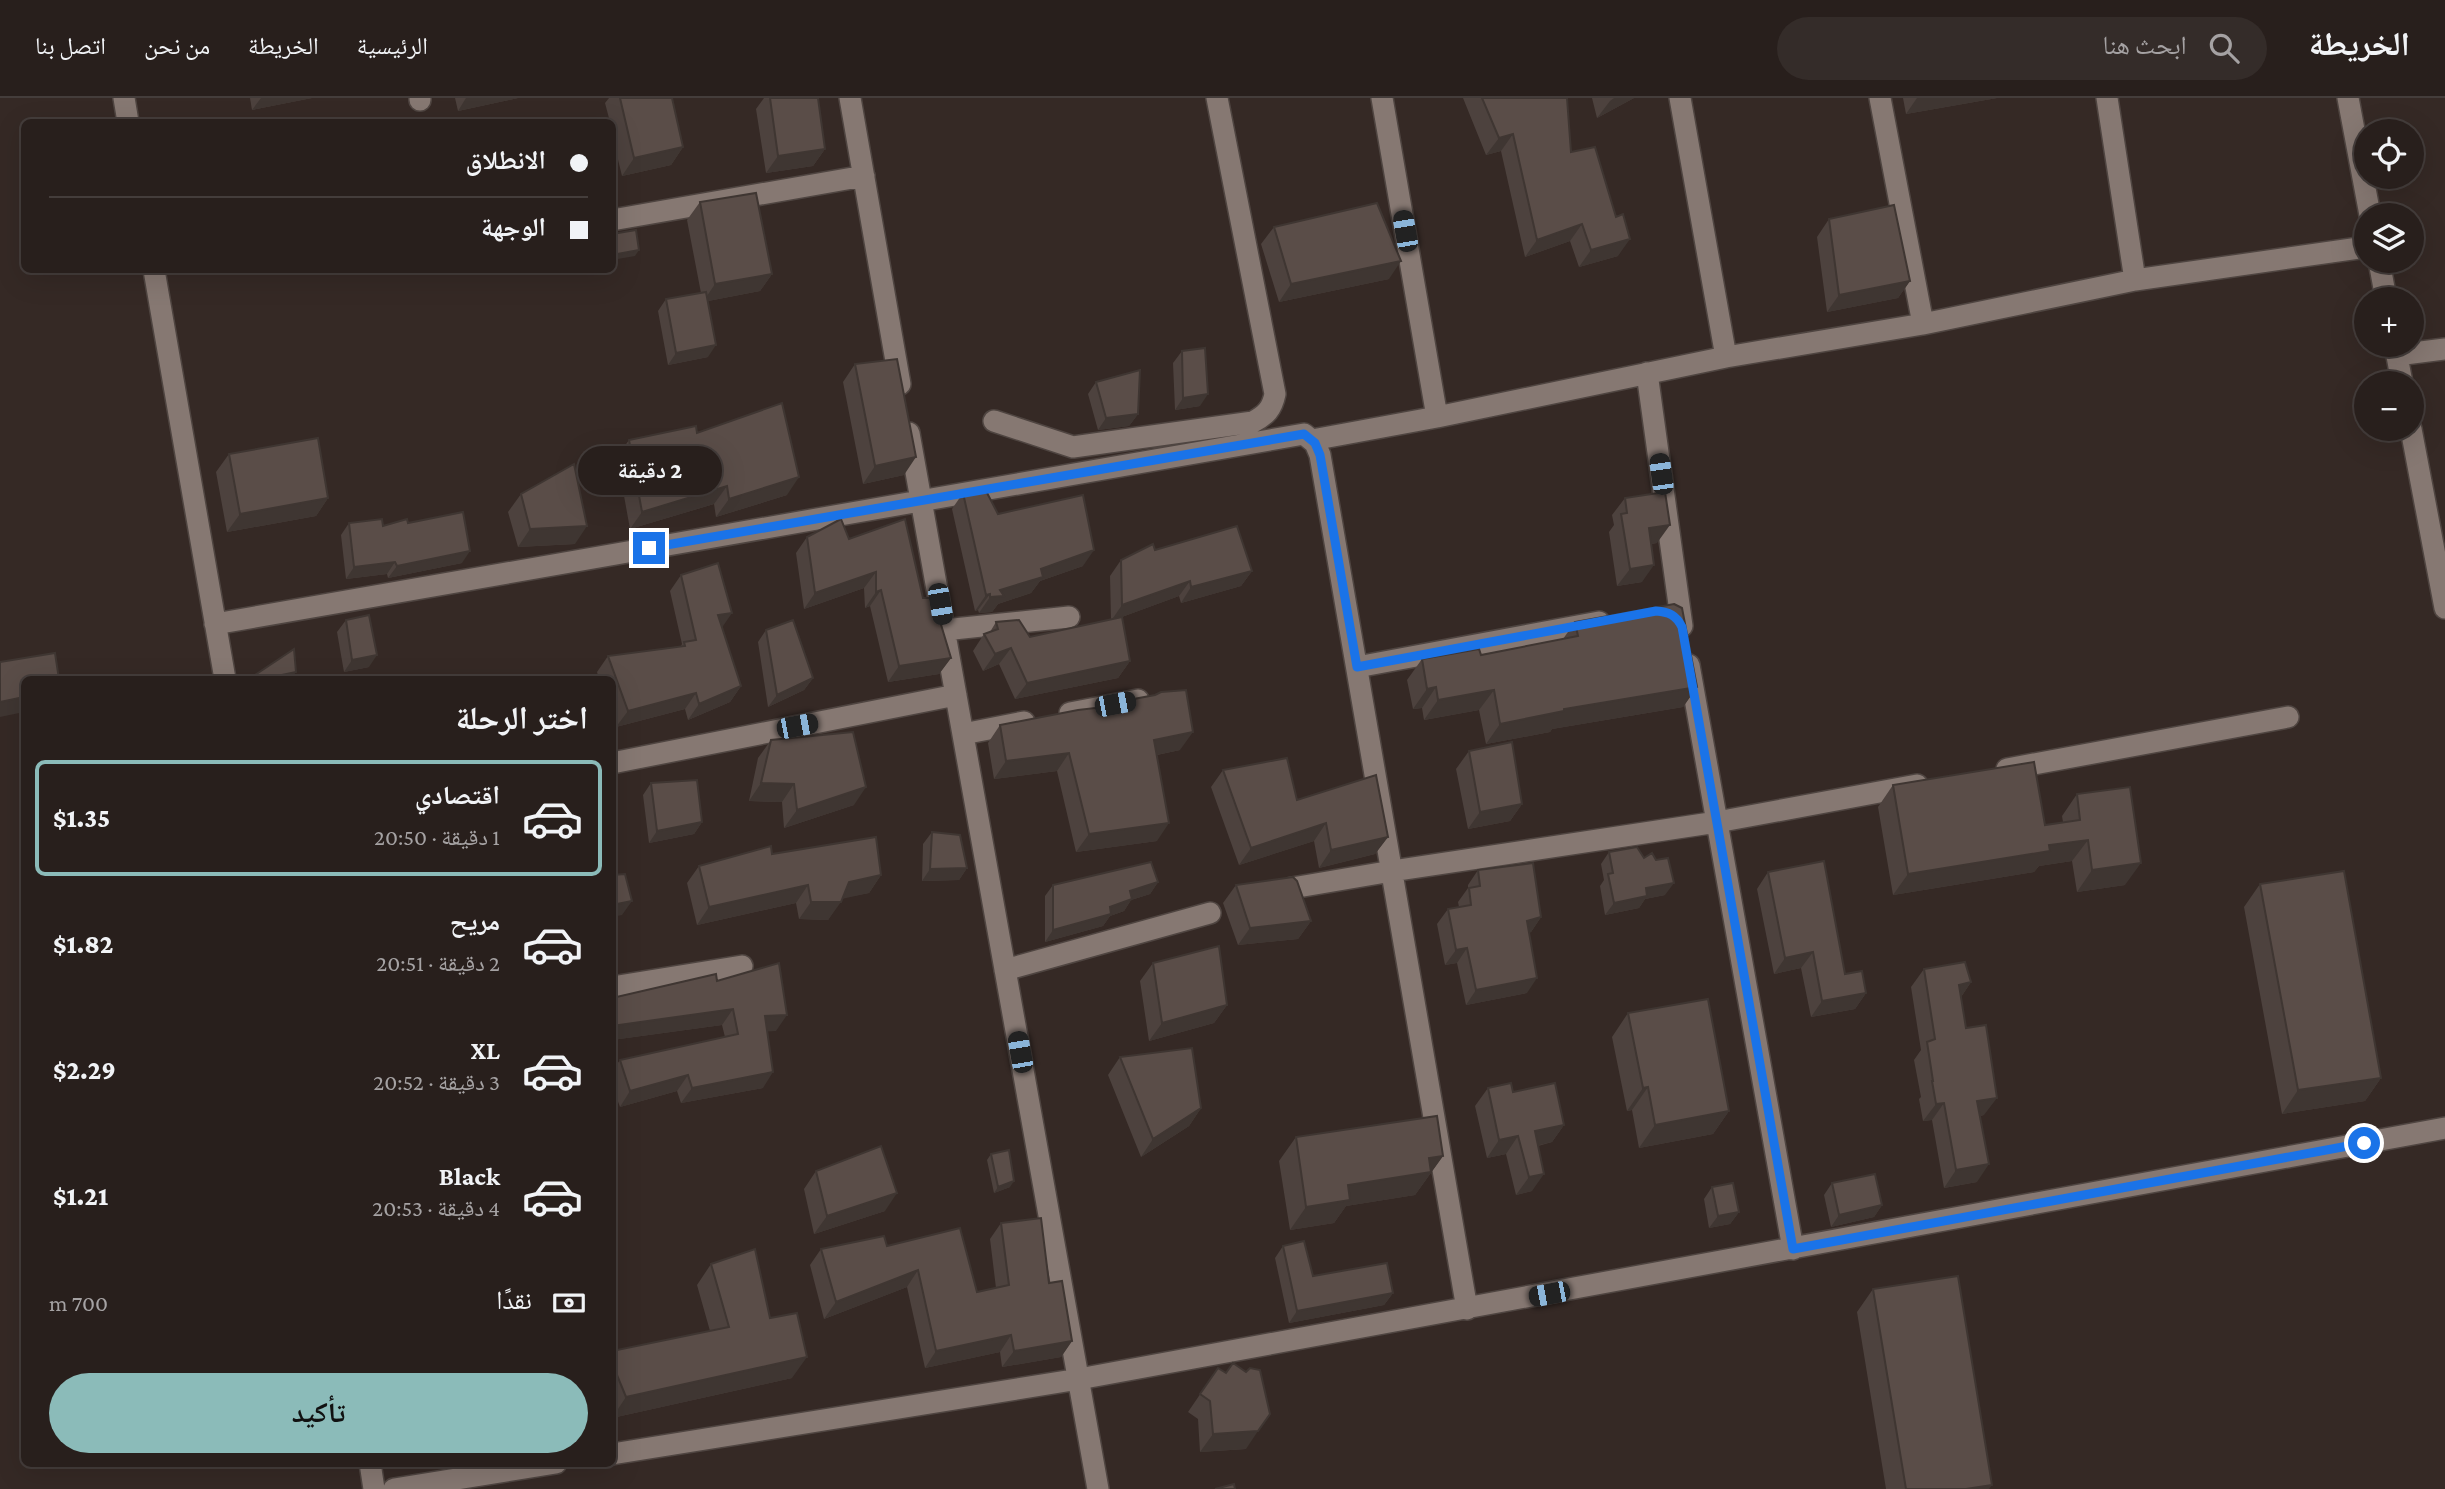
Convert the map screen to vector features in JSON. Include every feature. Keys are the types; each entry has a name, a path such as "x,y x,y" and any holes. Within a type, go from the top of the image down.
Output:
{"street":[{"path":"124,98 128,119"},
{"path":"850,98 1098,1489"},
{"path":"994,421 1073,447 1253,422 1265,416 1273,404 1275,394 1217,98"},
{"path":"1382,98 1437,417"},
{"path":"1679,98 1726,357"},
{"path":"1880,98 1923,324"},
{"path":"2107,98 2135,281"},
{"path":"2348,98 2368,203"},
{"path":"616,219 864,176"},
{"path":"1312,440 1726,357 1923,324 2135,281 2354,249"},
{"path":"155,273 224,676"},
{"path":"2424,349 2445,349"},
{"path":"1647,373 1682,626 1793,1249"},
{"path":"215,624 1304,434 1312,440 1320,455 1467,1309"},
{"path":"2413,441 2445,608"},
{"path":"1656,611 1669,612 1682,626"},
{"path":"944,630 1069,617"},
{"path":"1357,667 1615,619"},
{"path":"616,762 956,695"},
{"path":"963,734 1140,699"},
{"path":"1989,772 2288,717"},
{"path":"1292,888 1717,822 1934,782"},
{"path":"1005,970 1210,913"},
{"path":"616,986 742,966"},
{"path":"616,1453 1079,1379 2445,1128"},
{"path":"371,1467 374,1489"},
{"path":"394,1489 531,1467"}],"building":[{"path":"620,98 672,98 683,147 634,158"},
{"path":"770,98 818,98 825,149 778,156"},
{"path":"1482,98 1567,98 1571,152 1595,147 1616,217 1623,214 1630,239 1591,250 1582,224 1537,240 1513,134 1499,138"},
{"path":"756,193 772,274 715,284 700,202"},
{"path":"1377,203 1401,261 1291,284 1274,227"},
{"path":"1894,205 1910,281 1839,295 1829,219"},
{"path":"636,230 639,250 616,254 616,233"},
{"path":"706,292 716,345 676,353 666,299"},
{"path":"1205,348 1208,394 1183,398 1182,351"},
{"path":"897,359 916,457 875,466 855,364"},
{"path":"1140,370 1138,414 1106,418 1096,382"},
{"path":"782,403 799,477 729,499 727,486 642,512 629,440 696,426 697,433"},
{"path":"318,438 328,498 240,514 229,454"},
{"path":"574,464 587,526 530,529 521,494"},
{"path":"985,489 998,514 1083,495 1094,550 1041,569 1043,577 1000,590 1004,596 986,595 963,493"},
{"path":"1665,492 1670,525 1649,528 1654,565 1630,569 1621,514 1627,513 1625,498"},
{"path":"463,512 470,551 397,566 395,562 354,567 349,523 382,519 383,526 407,519 408,523"},
{"path":"841,519 849,539 905,519 923,598 933,598 951,658 899,666 881,590 876,592 876,572 815,593 807,537"},
{"path":"1237,526 1252,571 1191,587 1190,581 1122,605 1121,560 1153,544 1155,550"},
{"path":"718,563 732,613 718,615 741,686 699,704 696,693 628,711 608,656 685,646 684,642 696,640 681,575"},
{"path":"1674,604 1682,608 1697,687 1564,709 1500,724 1494,690 1438,700 1436,687 1427,689 1422,659 1479,649 1481,655 1578,636 1575,622"},
{"path":"369,615 377,655 352,660 346,620"},
{"path":"1122,617 1130,661 1027,683 1011,648 995,654 984,634 998,629 996,622 1019,620 1030,637"},
{"path":"793,620 813,678 777,695 766,630"},
{"path":"294,649 296,672 277,676 254,676"},
{"path":"55,653 59,676 21,676 21,698 0,702 0,662"},
{"path":"1186,690 1193,732 1154,740 1169,823 1089,834 1069,753 1006,761 1000,725 1113,706 1112,703 1161,692"},
{"path":"853,732 866,787 797,810 794,784 761,783 771,740"},
{"path":"1512,742 1522,804 1480,812 1469,751"},
{"path":"1287,758 1297,800 1376,775 1388,837 1331,850 1326,823 1251,848 1223,770"},
{"path":"2034,762 2045,825 2080,820 2077,794 2130,787 2141,863 2092,870 2088,840 2049,845 2050,851 1908,874 1893,785"},
{"path":"697,780 702,822 657,831 651,783"},
{"path":"932,832 960,835 967,868 930,869"},
{"path":"876,837 881,875 849,882 841,902 811,902 808,885 709,907 699,866 771,846 772,854"},
{"path":"1637,847 1644,858 1652,853 1656,860 1668,858 1674,883 1646,888 1647,896 1614,903 1608,874 1613,873 1609,852"},
{"path":"1824,861 1845,974 1862,971 1866,993 1822,1001 1813,952 1785,958 1768,872"},
{"path":"1151,862 1158,882 1130,891 1132,899 1110,907 1111,914 1053,930 1053,885"},
{"path":"1533,863 1541,917 1527,921 1537,978 1476,990 1467,948 1456,950 1448,909 1471,905 1469,888 1480,886 1478,870"},
{"path":"2344,871 2381,1078 2298,1090 2260,884"},
{"path":"625,874 632,901 616,904 616,875"},
{"path":"1293,877 1297,881 1311,921 1250,928 1236,885"},
{"path":"1219,946 1227,1005 1162,1023 1153,963"},
{"path":"1965,962 1971,982 1959,985 1966,1028 1986,1025 1997,1098 1977,1101 1989,1164 1956,1170 1944,1103 1936,1104 1932,1081 1927,1042 1935,1039 1924,969"},
{"path":"779,963 787,1015 765,1016 773,1072 692,1088 688,1075 630,1091 620,1060 738,1034 733,1009 616,1025 616,997 716,974 717,981"},
{"path":"1708,999 1729,1111 1655,1125 1648,1087 1643,1088 1628,1013"},
{"path":"1192,1048 1201,1108 1153,1139 1120,1057"},
{"path":"1511,1083 1513,1092 1555,1083 1564,1125 1535,1131 1544,1174 1529,1177 1518,1136 1499,1140 1488,1088"},
{"path":"1437,1116 1443,1156 1429,1158 1431,1172 1348,1185 1350,1200 1306,1207 1296,1137"},
{"path":"881,1146 897,1193 827,1216 816,1171"},
{"path":"1009,1150 1014,1181 998,1187 991,1154"},
{"path":"1875,1174 1882,1205 1839,1215 1832,1183"},
{"path":"1733,1183 1739,1212 1718,1216 1712,1187"},
{"path":"1041,1218 1049,1283 1062,1281 1072,1341 1014,1351 1011,1335 936,1351 918,1270 836,1302 821,1249 884,1236 887,1246 960,1228 977,1292 1009,1285 1001,1223"},
{"path":"1304,1241 1313,1276 1387,1263 1393,1293 1297,1311 1283,1246"},
{"path":"755,1249 770,1318 797,1313 807,1357 626,1397 616,1373 616,1350 729,1327 711,1264"},
{"path":"1958,1276 1992,1485 1966,1489 1906,1489 1873,1289"},
{"path":"1233,1363 1246,1372 1250,1368 1260,1370 1270,1414 1258,1431 1213,1434 1210,1401 1200,1394 1218,1368 1226,1373"},
{"path":"1234,1484 1235,1489 1215,1489"}],"route":[{"path":"649,548 1304,434 1315,443 1320,455 1357,667 1656,611 1669,612 1678,619 1682,627 1793,1249 2364,1143"}]}
